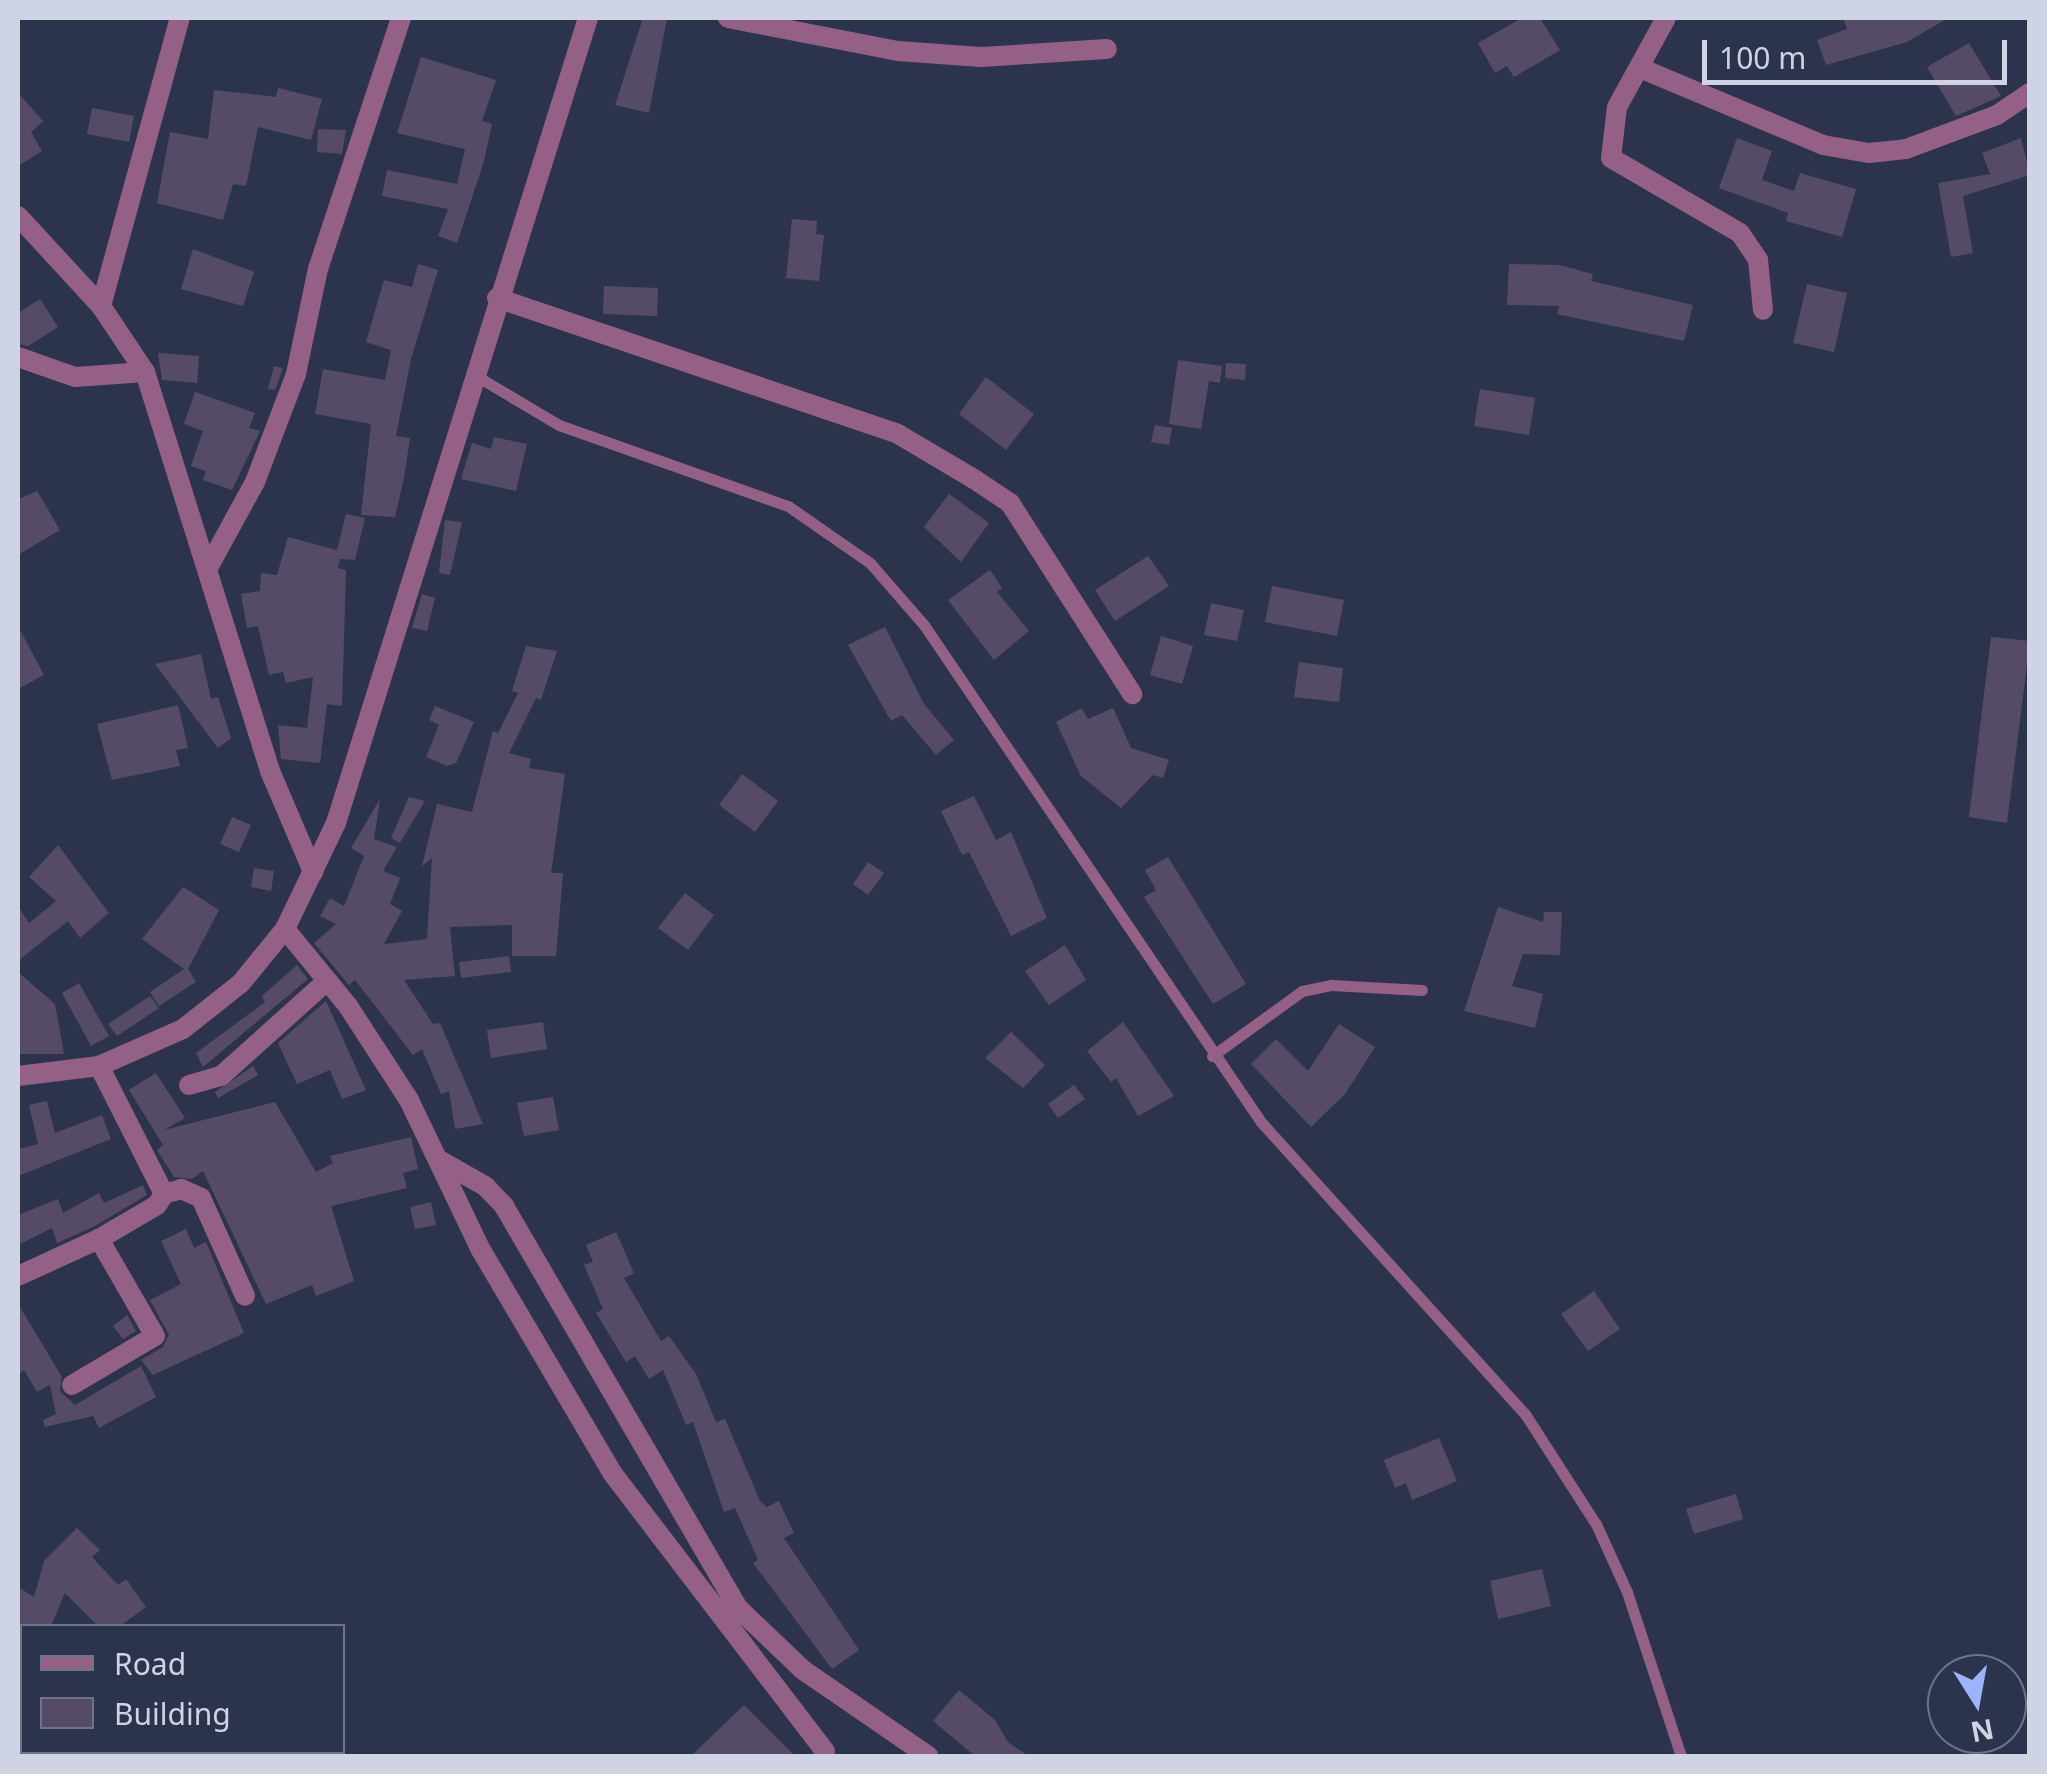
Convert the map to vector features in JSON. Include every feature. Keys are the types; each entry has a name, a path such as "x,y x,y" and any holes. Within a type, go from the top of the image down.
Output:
{"street":[{"path":"100,306 180,18"},
{"path":"209,566 255,482 296,374 318,270 401,18"},
{"path":"18,1076 98,1066 183,1029 242,982 285,928 336,823 473,374 588,18"},
{"path":"728,18 898,50 981,57 1107,49"},
{"path":"1666,18 1610,127 1612,158 1740,233 1758,260 1763,310"},
{"path":"1640,68 1824,144 1869,153 1906,150 1997,115 2030,93"},
{"path":"18,216 100,306 146,372 270,771 314,872"},
{"path":"497,298 898,434 974,479 1010,504 1132,694"},
{"path":"18,357 75,378 146,372"},
{"path":"285,928 410,1100 481,1250 613,1474 825,1751"},
{"path":"189,1085 220,1076 327,981"},
{"path":"98,1066 164,1194"},
{"path":"441,1161 485,1186 504,1206 739,1609 804,1670 928,1756"},
{"path":"18,1276 99,1239 156,1205 164,1194 182,1189 201,1198 245,1296"},
{"path":"72,1385 154,1336 99,1239"}],"lane":[{"path":"473,374 560,426 788,506 870,563 924,625 1212,1056 1262,1122 1525,1414 1596,1524 1627,1592 1681,1756"},
{"path":"1212,1056 1302,991 1331,984 1422,990"}],"building":[{"path":"643,18 667,18 649,113 615,105"},
{"path":"1522,18 1540,18 1560,50 1514,77 1507,66 1495,73 1478,43"},
{"path":"1843,18 1948,18 1907,42 1826,65 1817,40 1847,29"},
{"path":"1969,43 2001,96 1956,116 1927,67"},
{"path":"421,57 496,80 482,121 492,124 484,161 457,243 438,236 448,209 382,196 387,170 457,184 465,149 397,133"},
{"path":"278,88 322,99 311,140 258,127 246,186 233,184 223,220 157,203 170,132 208,139 214,90 276,97"},
{"path":"18,93 43,121 31,132 42,151 18,166"},
{"path":"92,108 134,116 129,142 87,134"},
{"path":"318,129 346,130 342,154 317,152"},
{"path":"1737,138 1772,151 1762,180 1794,191 1800,173 1856,189 1842,237 1786,221 1788,213 1719,188"},
{"path":"2021,138 2030,175 1963,196 1973,253 1951,257 1938,183 1990,174 1982,153"},
{"path":"792,219 817,221 816,234 824,235 819,281 786,278"},
{"path":"193,249 254,272 243,306 181,289"},
{"path":"418,264 438,270 411,359 396,436 410,438 404,478 395,517 361,515 371,424 315,414 323,369 385,380 391,350 366,342 384,280 412,287"},
{"path":"1509,264 1559,265 1593,274 1591,281 1693,305 1684,341 1557,314 1559,306 1507,305"},
{"path":"1807,284 1847,293 1834,352 1793,343"},
{"path":"604,286 658,288 657,316 603,314"},
{"path":"40,299 58,327 28,346 18,344 18,313"},
{"path":"158,353 199,356 197,383 162,380"},
{"path":"1178,360 1222,366 1220,383 1209,381 1201,429 1169,424"},
{"path":"1226,363 1246,364 1245,380 1225,378"},
{"path":"274,366 283,368 275,390 268,389"},
{"path":"986,377 1034,414 1006,450 959,414"},
{"path":"1480,389 1535,398 1529,435 1474,426"},
{"path":"195,392 255,413 249,428 260,431 232,490 203,480 206,471 191,466 203,431 184,424"},
{"path":"1155,425 1172,428 1169,445 1151,442"},
{"path":"494,437 527,444 516,491 461,479 472,443 491,449"},
{"path":"37,491 60,530 18,555 18,499"},
{"path":"949,494 989,523 961,562 924,527"},
{"path":"346,514 365,518 355,560 340,559 338,568 346,570 342,706 327,704 320,763 281,759 278,725 307,728 313,677 286,683 283,672 269,675 258,626 247,628 241,594 260,591 261,573 277,575 288,537 337,550"},
{"path":"445,520 462,522 450,575 439,573"},
{"path":"1148,556 1169,586 1115,621 1095,590"},
{"path":"990,570 1002,588 997,592 1029,631 994,660 948,600"},
{"path":"1272,586 1344,600 1337,636 1265,622"},
{"path":"422,594 435,598 427,631 412,628"},
{"path":"1211,603 1244,610 1237,641 1204,635"},
{"path":"18,626 44,675 18,689"},
{"path":"885,627 924,704 954,740 936,755 902,715 891,721 848,645"},
{"path":"1161,636 1193,646 1182,684 1150,675"},
{"path":"1991,637 2030,641 2007,823 1969,817"},
{"path":"526,646 557,651 541,700 536,698 509,753 531,759 529,768 565,774 551,873 563,873 556,956 512,956 512,925 450,927 455,976 404,980 433,1024 440,1023 483,1124 455,1129 449,1091 441,1094 422,1049 413,1055 355,980 349,985 314,943 336,924 320,916 330,898 344,906 364,856 351,848 380,799 374,839 397,847 383,871 400,878 390,904 402,911 384,944 427,939 432,858 422,866 437,804 472,812 493,731 498,733 518,693 512,691"},
{"path":"201,654 211,699 218,697 231,738 218,748 155,664"},
{"path":"1299,662 1343,668 1339,702 1294,697"},
{"path":"178,705 188,748 176,750 180,766 112,780 97,724"},
{"path":"435,706 474,722 456,763 447,766 426,757 439,725 429,720"},
{"path":"1082,708 1088,719 1113,708 1131,748 1169,760 1163,778 1153,775 1121,808 1081,776 1056,722"},
{"path":"742,774 778,801 755,832 719,805"},
{"path":"974,796 996,840 1011,832 1047,918 1011,936 969,852 962,855 941,811"},
{"path":"409,797 425,801 400,843 391,838"},
{"path":"232,817 251,825 239,852 220,844"},
{"path":"58,845 109,913 80,938 68,921 18,961 18,906 29,923 56,901 29,877"},
{"path":"1168,857 1246,984 1213,1004 1144,897 1156,890 1145,870"},
{"path":"868,862 884,873 868,895 853,884"},
{"path":"254,868 274,871 271,891 251,887"},
{"path":"183,887 219,910 188,969 196,982 159,1006 150,992 184,969 142,939"},
{"path":"685,893 714,915 688,950 658,928"},
{"path":"1498,907 1543,922 1544,912 1562,912 1560,955 1523,954 1512,986 1543,994 1535,1028 1464,1011"},
{"path":"1065,945 1086,980 1049,1005 1025,971"},
{"path":"509,956 511,972 461,978 459,962"},
{"path":"297,965 308,979 203,1067 196,1053 265,1002 262,996"},
{"path":"18,972 55,1004 64,1054 18,1054"},
{"path":"79,983 109,1036 91,1046 62,993"},
{"path":"150,996 159,1008 117,1036 108,1024"},
{"path":"326,1001 366,1090 342,1099 330,1070 297,1084 278,1043"},
{"path":"543,1022 547,1049 491,1058 487,1030"},
{"path":"1123,1022 1174,1096 1138,1116 1116,1078 1111,1082 1087,1051"},
{"path":"1339,1024 1375,1047 1345,1094 1311,1127 1251,1064 1276,1039 1308,1071"},
{"path":"1011,1032 1045,1065 1023,1088 985,1058"},
{"path":"253,1066 258,1075 218,1098 215,1092"},
{"path":"156,1073 185,1118 164,1130 275,1102 316,1172 333,1163 330,1156 411,1137 418,1169 403,1173 407,1188 331,1206 354,1281 316,1296 312,1285 266,1304 203,1171 192,1179 174,1177 157,1150 163,1145 129,1090"},
{"path":"1074,1085 1085,1099 1058,1118 1048,1104"},
{"path":"553,1097 559,1130 524,1136 517,1103"},
{"path":"47,1101 55,1133 102,1115 111,1139 18,1176 18,1149 38,1144 29,1105"},
{"path":"143,1185 147,1195 93,1227 57,1243 52,1228 18,1245 18,1215 58,1199 63,1213 99,1193 104,1203"},
{"path":"431,1202 436,1225 415,1229 410,1207"},
{"path":"186,1229 194,1248 206,1242 244,1333 153,1375 141,1360 163,1347 169,1335 150,1300 181,1284 161,1241"},
{"path":"616,1232 634,1273 624,1278 661,1341 669,1336 696,1374 716,1422 725,1419 760,1501 767,1507 779,1501 794,1533 784,1538 859,1650 832,1669 753,1563 758,1560 735,1508 724,1512 693,1422 686,1425 663,1370 649,1379 635,1356 626,1362 596,1313 603,1309 584,1265 593,1262 586,1245"},
{"path":"1594,1291 1620,1329 1588,1351 1561,1314"},
{"path":"18,1304 62,1377 60,1391 75,1405 141,1366 156,1397 99,1428 93,1416 45,1427 43,1420 56,1414 50,1385 37,1392 24,1370 18,1375"},
{"path":"127,1315 136,1331 123,1339 113,1326"},
{"path":"1439,1438 1457,1481 1412,1500 1406,1483 1395,1488 1384,1460"},
{"path":"1736,1494 1743,1519 1694,1534 1686,1509"},
{"path":"77,1528 100,1550 92,1557 118,1585 126,1579 146,1607 123,1624 96,1624 65,1593 52,1624 18,1626 18,1587 34,1597 44,1561"},
{"path":"1542,1569 1551,1606 1498,1619 1490,1581"},
{"path":"959,1690 995,1720 1008,1742 1028,1756 975,1756 933,1721"},
{"path":"744,1705 795,1756 691,1756"}]}
